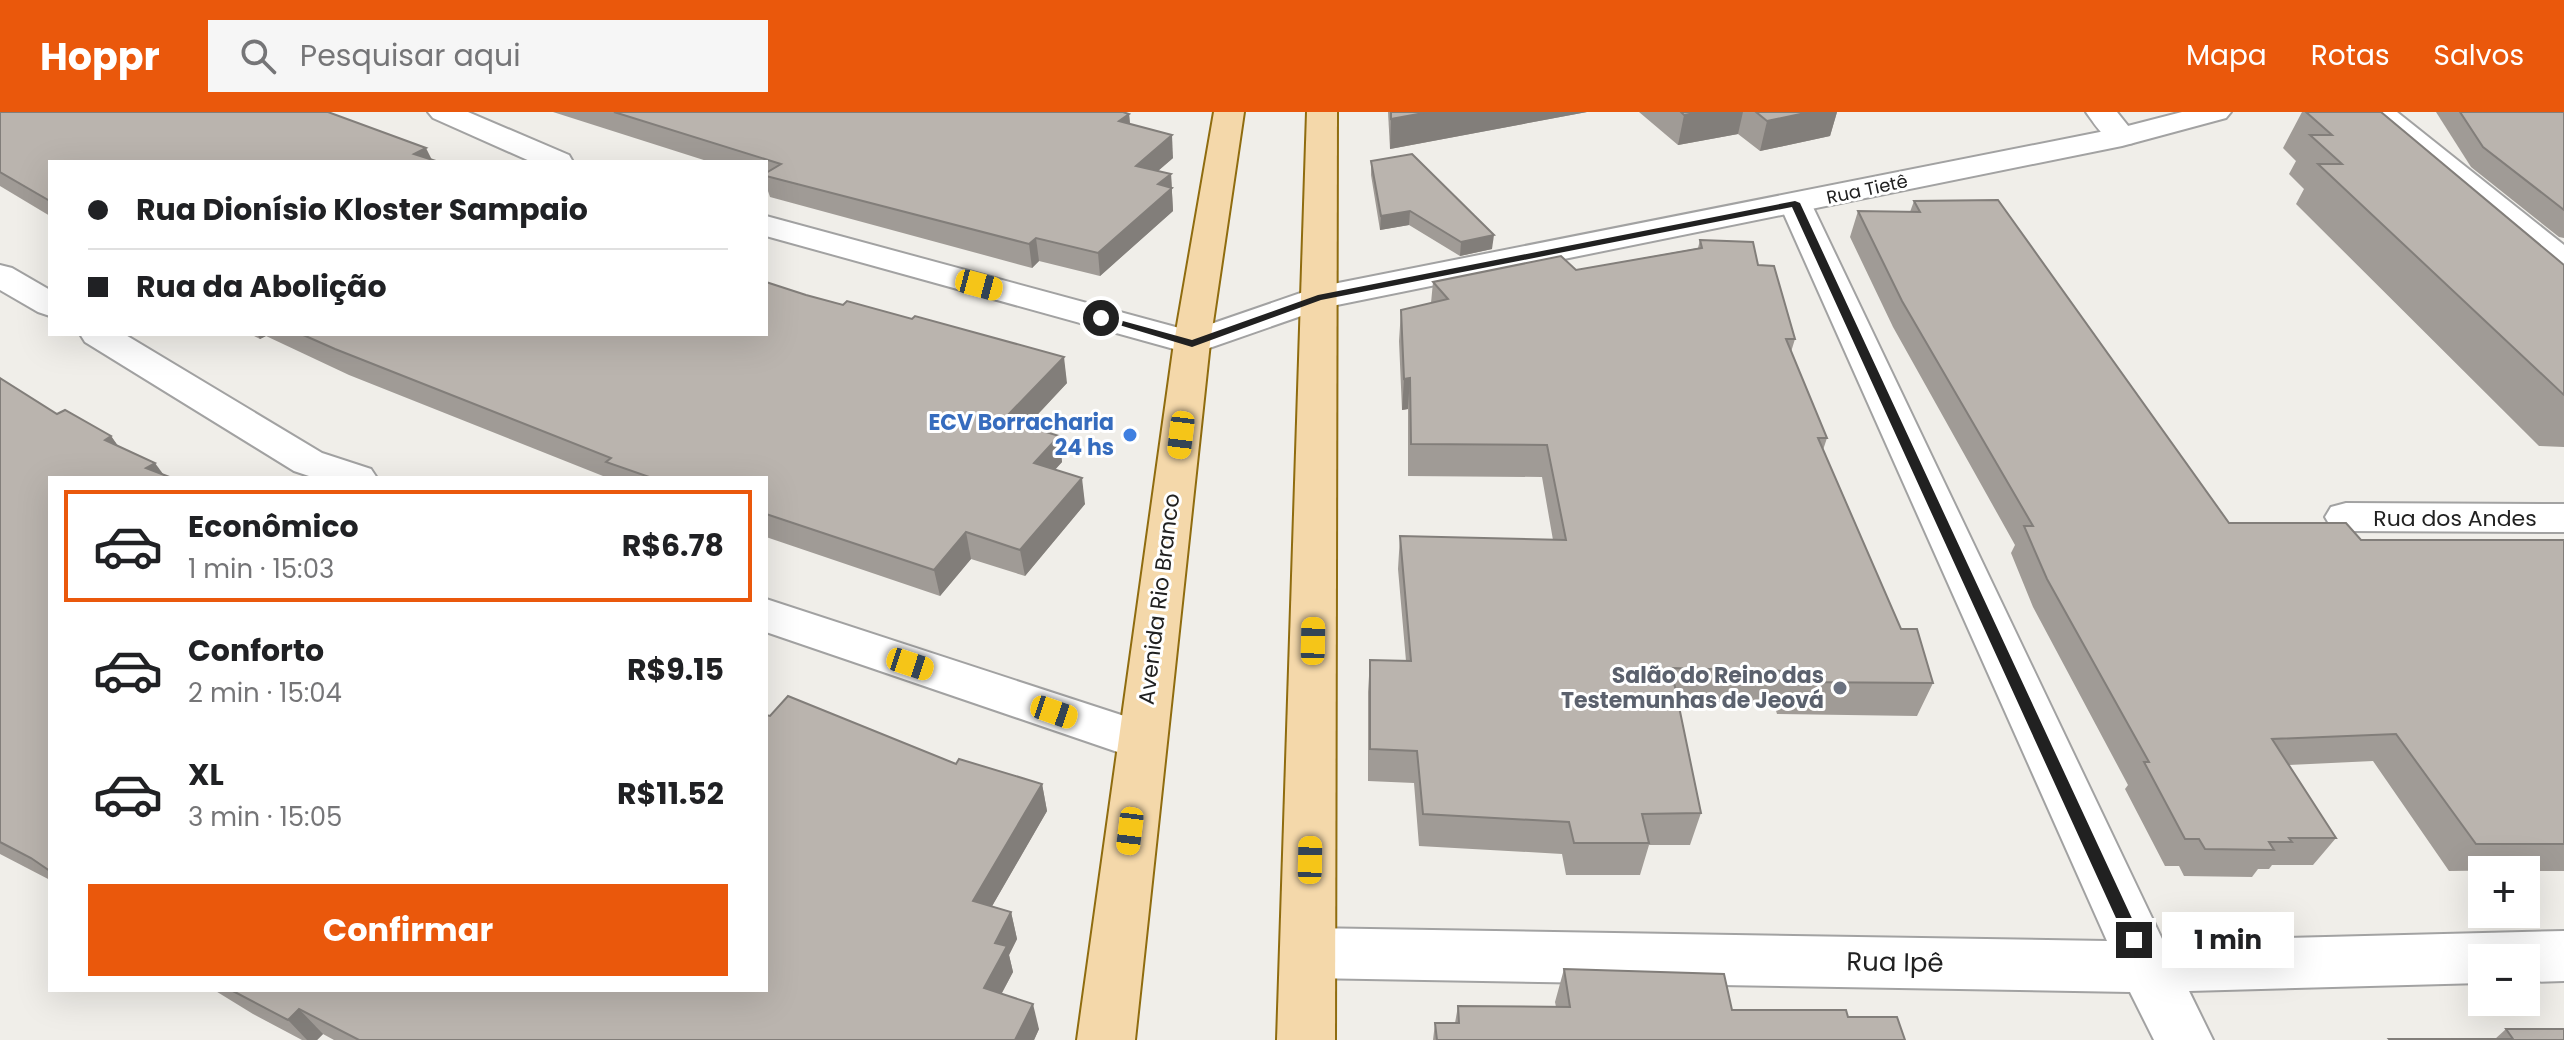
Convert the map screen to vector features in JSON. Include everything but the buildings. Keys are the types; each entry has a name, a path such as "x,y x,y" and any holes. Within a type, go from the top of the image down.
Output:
{"main road":[{"name":"Avenida Rio Branco","path":"1106,1040 1192,343 1229,112"},
{"path":"1306,1040 1322,112"}],"street":[{"path":"443,112 553,160"},
{"path":"2101,112 2122,137"},
{"name":"Rua Tietê","path":"1192,343 1318,298 2122,137 2216,112"},
{"path":"2379,112 2564,262"},
{"path":"1795,203 2147,967 2184,1040"},
{"path":"768,227 1192,343"},
{"path":"0,275 48,304"},
{"path":"101,336 308,462 351,476"},
{"name":"Rua dos Andes","path":"2346,517 2564,518"},
{"path":"768,616 1141,741"},
{"name":"Rua Ipê","path":"1308,953 2147,967 2468,958"},
{"path":"2540,957 2564,956"}],"place":[{"name":"ECV Borracharia 24 hs","path":"1130,435"},
{"name":"Salão do Reino das Testemunhas de Jeová","path":"1840,688"}],"route":[{"path":"1101,318 1192,343 1318,298 1795,203 2134,940"}]}
